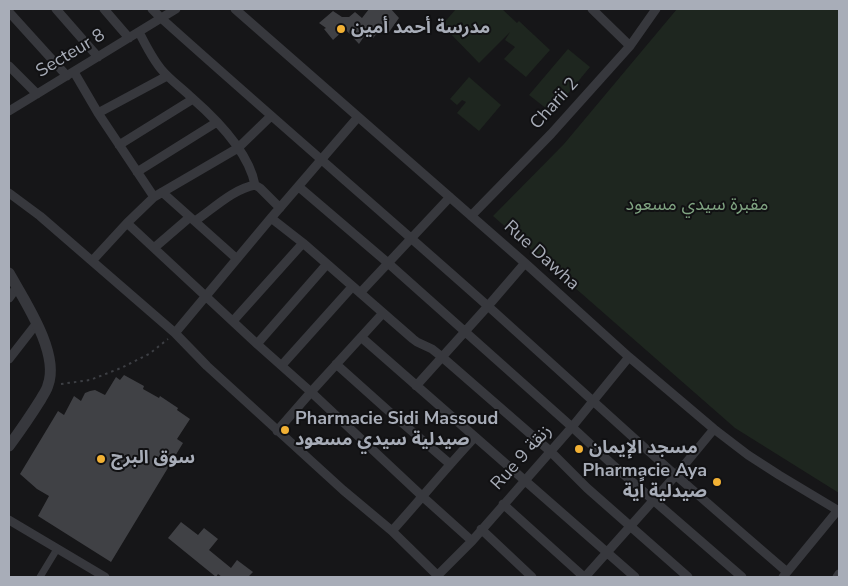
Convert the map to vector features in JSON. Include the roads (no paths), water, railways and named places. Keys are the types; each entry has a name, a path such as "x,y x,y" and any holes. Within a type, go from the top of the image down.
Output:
{"street":[{"path":"56,9 98,57"},
{"path":"104,9 129,38"},
{"path":"152,9 488,306 785,575 838,510"},
{"name":"Secteur 8","path":"9,111 176,9"},
{"name":"Rue Dawha","path":"235,9 525,263 629,357 714,429 748,455 838,510"},
{"path":"592,9 630,46"},
{"name":"Charii 2","path":"471,216 551,134 630,46 656,9"},
{"path":"9,12 56,62 70,74 137,172 158,195 192,219 237,259"},
{"path":"139,32 167,76 217,122 238,148 253,175 255,185"},
{"path":"9,66 37,94"},
{"path":"98,113 167,76"},
{"path":"119,145 194,99"},
{"path":"92,261 127,223 158,195 238,148 271,116"},
{"path":"175,333 358,117"},
{"path":"137,172 217,122"},
{"path":"154,248 192,219 246,186 255,185 260,188 280,208"},
{"path":"298,187 388,263 614,466 742,577"},
{"path":"9,193 40,216 175,333 207,366 277,431 392,531 437,576"},
{"path":"360,294 450,197"},
{"path":"271,218 417,342 432,349 442,357 550,451 587,488 688,577"},
{"path":"127,223 472,541"},
{"path":"233,321 303,244"},
{"path":"416,386 525,263"},
{"path":"258,344 327,264"},
{"path":"9,273 37,323 46,346 51,371 49,385 9,446"},
{"path":"282,366 352,287"},
{"path":"9,298 17,288"},
{"path":"277,431 383,313"},
{"path":"9,359 37,323"},
{"path":"361,337 635,577"},
{"name":"Rue 9 زنقة","path":"437,576 472,541 572,427 629,357"},
{"path":"336,364 450,464"},
{"path":"503,504 585,577 676,476 714,429"},
{"path":"392,531 475,437"},
{"path":"9,520 105,577"},
{"path":"481,529 532,577"},
{"path":"40,577 57,549"}],"place":[{"name":"مدرسة أحمد أمين","path":"341,29"},
{"name":"Pharmacie Sidi Massoud صيدلية سيدي مسعود","path":"285,430"},
{"name":"مسجد الإيمان","path":"579,449"},
{"name":"سوق البرج","path":"101,459"},
{"name":"Pharmacie Aya صيدلية اًية","path":"717,482"}],"park label":[{"name":"مقبرة سيدي مسعود","path":"697,206"}]}
